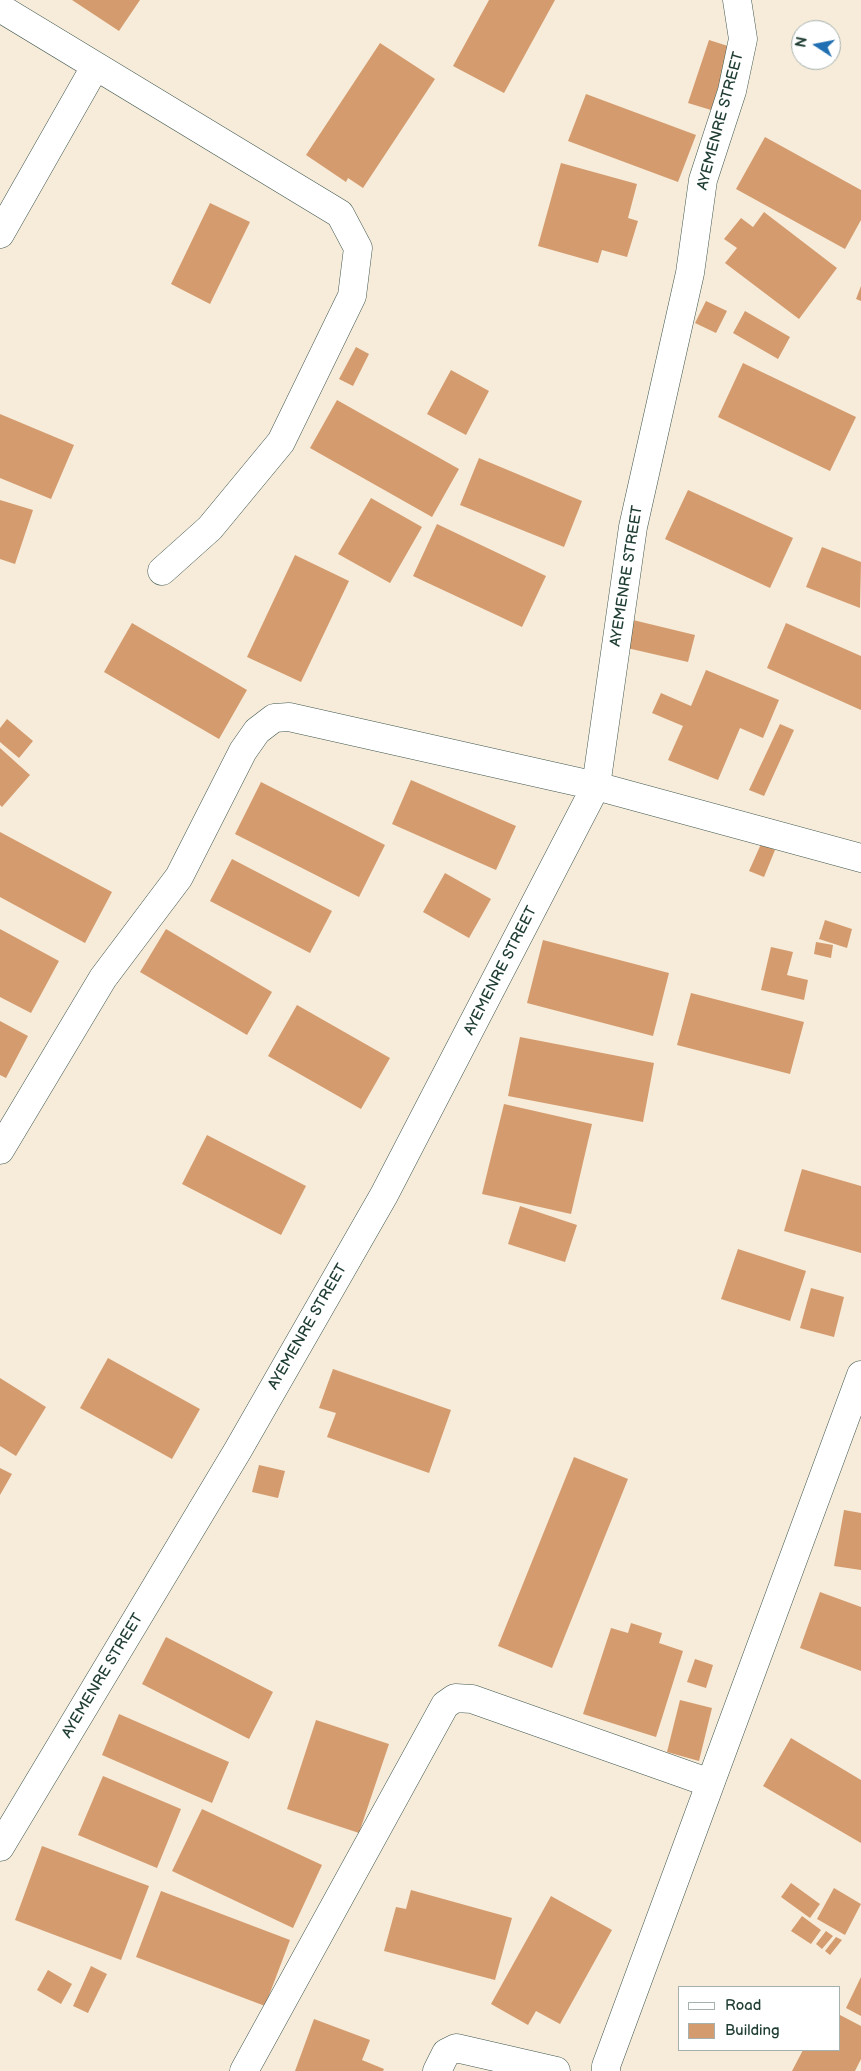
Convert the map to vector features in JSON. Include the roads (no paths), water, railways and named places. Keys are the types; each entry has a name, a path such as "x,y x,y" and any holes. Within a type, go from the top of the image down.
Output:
{"street":[{"name":"AYEMENRE STREET","path":"0,1847 238,1450 384,1195 596,786 633,527 690,272 703,180 732,91 742,39 737,0"},
{"path":"0,8 340,214 358,248 352,296 281,442 210,528 162,571"},
{"path":"0,234 95,67"},
{"path":"0,1150 103,978 179,877 243,751 257,731 274,718 289,717 596,786 861,858"},
{"path":"606,2071 606,2066 861,1375"},
{"path":"244,2071 445,1705 455,1698 472,1699 710,1784"},
{"path":"437,2071 446,2053 456,2048 556,2071"}]}
